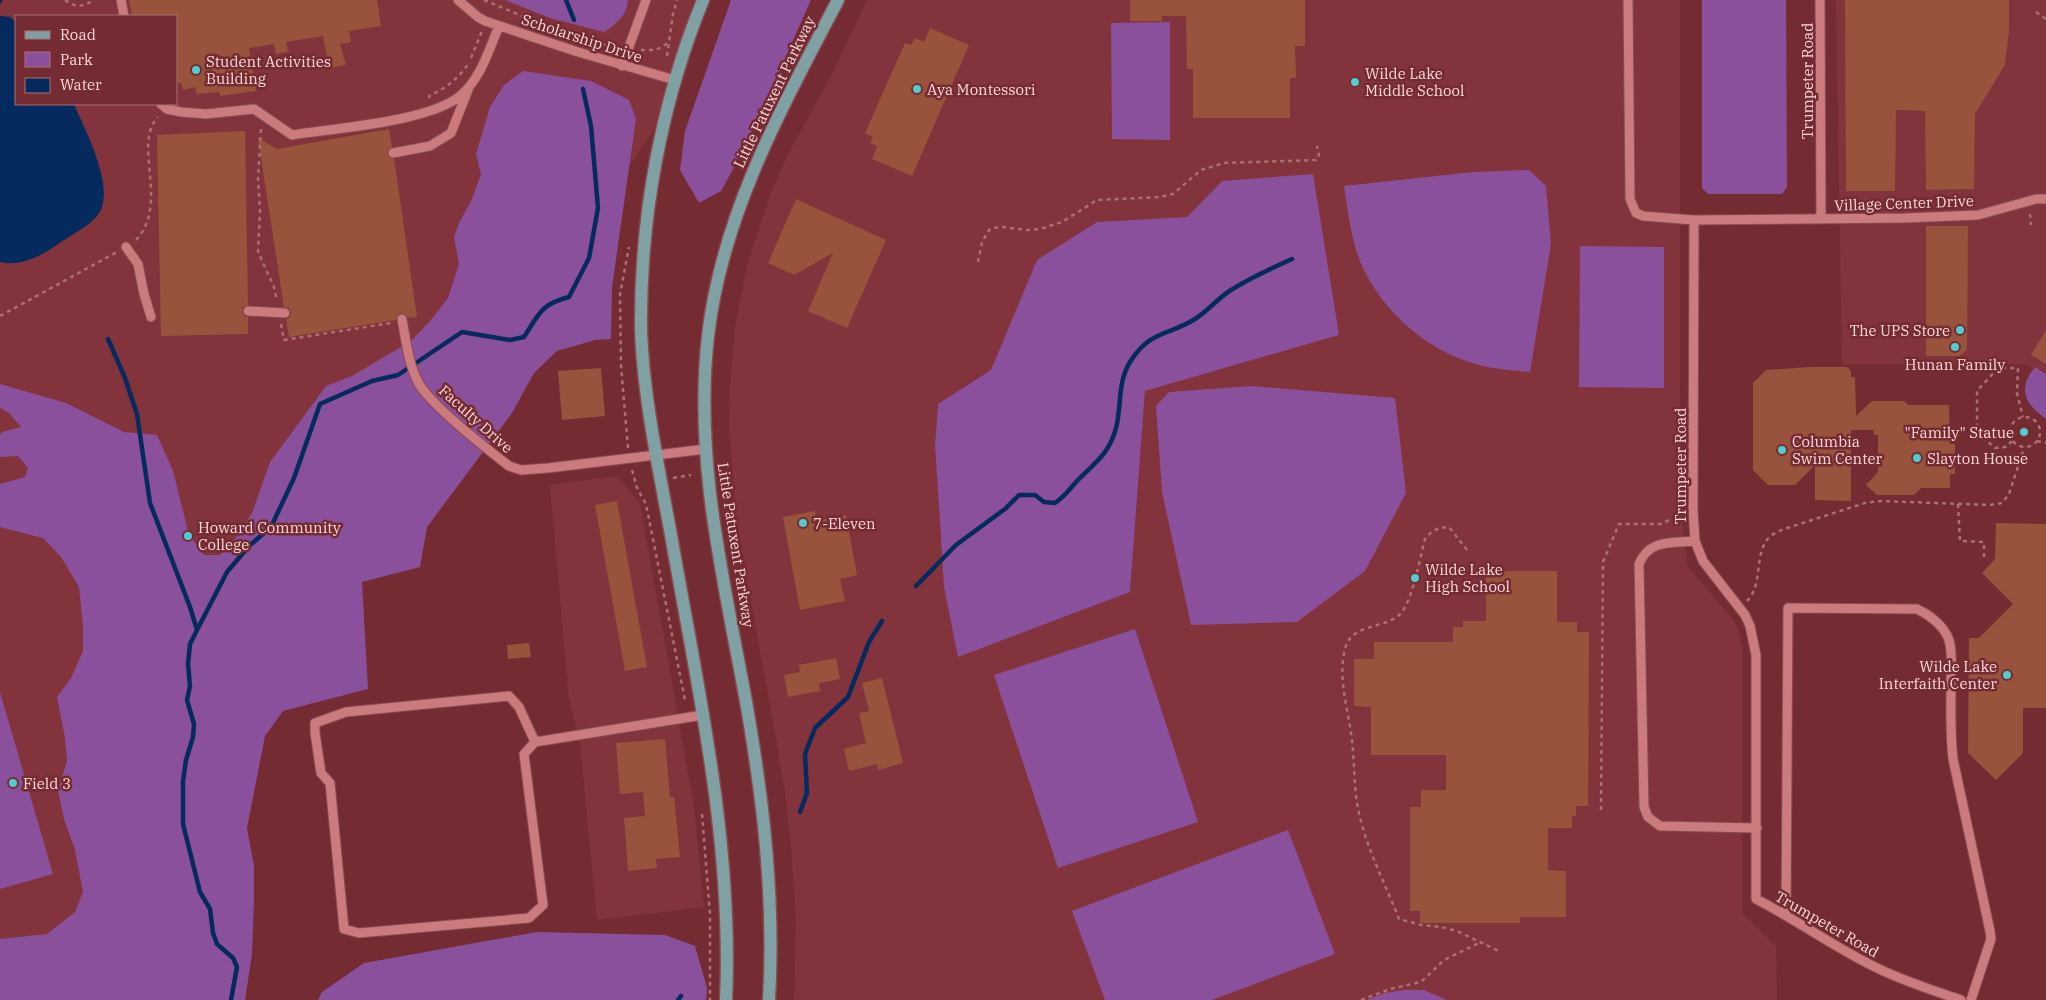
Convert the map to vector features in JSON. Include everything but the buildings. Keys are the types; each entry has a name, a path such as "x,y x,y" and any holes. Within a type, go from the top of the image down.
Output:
{"main road":[{"path":"703,0 675,80 658,153 648,212 642,271 641,330 657,454 703,715 722,846 726,903 726,1000"},
{"name":"Little Patuxent Parkway","path":"769,1000 771,902 766,837 758,769 714,529 706,448 704,388 708,334 718,279 734,219 752,171 783,104 838,0"}],"street":[{"path":"121,0 124,15"},
{"name":"Scholarship Drive","path":"458,0 478,17 499,26 622,66 675,80"},
{"path":"622,66 646,0"},
{"path":"1628,0 1630,199 1636,212 1643,216 1694,220 1821,219"},
{"name":"Trumpeter Road","path":"1820,0 1821,219"},
{"path":"164,106 181,112 206,114 254,109 292,135 418,114 460,96 480,70 499,26"},
{"path":"393,153 430,146 451,133 471,83"},
{"name":"Village Center Drive","path":"1821,219 1889,219 1978,215 2036,199 2046,199"},
{"name":"Trumpeter Road","path":"1694,220 1693,510 1695,541 1702,561 1744,615 1754,639 1756,655 1756,900 1786,915 1876,968 1911,983 1961,1000"},
{"path":"126,247 138,264 144,294 152,317"},
{"path":"248,311 282,312"},
{"name":"Faculty Drive","path":"402,322 407,352 419,385 443,410 509,466 521,470 573,466 706,448"},
{"path":"1695,541 1658,545 1649,548 1639,564 1644,807 1648,817 1660,826 1757,828"},
{"path":"1786,915 1788,608 1917,608 1928,614 1938,623 1948,639 1951,654 1951,737 1954,759 1990,931 1991,940 1971,1000"},
{"path":"535,742 519,707 509,696 346,712 315,723 321,772 330,783 344,929 359,933 529,918 543,904 524,754 535,742 703,715"}],"path":[{"path":"65,0 74,6 83,6 94,0"},
{"path":"484,0 548,27 616,47"},
{"path":"644,50 656,50 670,44 673,14 677,0"},
{"path":"2036,12 2046,19"},
{"path":"429,96 441,91 457,79 470,62 480,35"},
{"path":"0,316 126,247 141,234 148,218 152,189 149,149 150,132 154,121 164,106"},
{"path":"262,115 258,178 260,211 258,252 274,287 282,312 284,340 402,322"},
{"path":"978,262 982,242 989,230 993,228 1040,229 1062,222 1097,200 1160,197 1173,194 1201,170 1213,165 1316,160 1319,155 1317,146"},
{"path":"2012,441 2006,447 1995,448 1977,432 1977,391 1998,368 2018,368 2017,392 2023,417"},
{"path":"2023,417 2036,422 2040,428 2037,441 2024,448 2017,446 2012,441 2009,432 2011,424 2023,417"},
{"path":"2037,441 2046,443"},
{"path":"1746,602 1752,596 1756,585 1764,543 1784,528 1865,503 1990,505 2002,503 2009,494 2024,448"},
{"path":"632,470 637,488 646,504 686,706"},
{"path":"672,478 691,475"},
{"path":"1958,504 1960,542 1984,542 1984,558"},
{"path":"1601,810 1603,562 1619,524 1660,524 1672,519"},
{"path":"1467,550 1449,527 1437,528 1430,532 1425,539 1403,611 1395,618 1355,634 1346,645 1342,677 1355,756 1358,807 1363,828 1399,919 1457,931 1501,952"},
{"path":"701,806 710,914 710,1000"},
{"path":"1361,1000 1390,989 1421,982 1444,960 1481,942"}],"shaded area":[{"name":"Howard Community College","path":"0,0 694,0 653,131 100,940 0,959"},
{"path":"867,0 1680,0 1680,503 1687,565 1730,616 1738,628 1742,646 1742,913 1776,947 1777,1000 794,1000 796,920 791,846 777,745 737,523 729,429 730,387 735,327 747,265 771,193 785,160 833,72","holes":["1222,181 1339,335 1145,391 1130,592 958,656 944,587 935,445 938,405 991,370 1097,222 1187,217"]},
{"path":"1836,0 2046,0 2046,375 2025,364 1842,364"},
{"path":"617,476 640,504 694,806 704,907 597,920 580,743 569,698 550,485"}],"green space":[{"path":"505,0 628,0 626,11 617,23 604,32 550,18"},
{"path":"731,0 811,0 736,164 721,191 699,203 680,170 685,131"},
{"path":"1702,0 1786,0 1787,187 1782,194 1708,194 1702,188"},
{"path":"1170,22 1170,140 1112,139 1111,23"},
{"path":"523,71 591,81 629,100 636,119 612,287 611,339 595,340 557,351 534,373 512,413 427,527 420,567 362,582 368,689 283,711 265,736 247,828 254,866 254,900 252,954 245,1000 0,1000 0,939 47,934 75,912 83,892 75,850 64,819 58,791 67,761 65,738 57,697 71,678 83,651 83,626 79,587 61,557 43,538 0,527 0,484 25,477 28,468 18,456 0,457 0,435 2,432 21,427 9,413 0,408 0,384 66,403 124,432 157,435 173,471 189,535 204,555 220,555 237,536 252,513 270,462 326,386 352,376 411,341 448,298 459,264 454,237 472,199 481,174 476,154 490,107 504,85"},
{"path":"1529,170 1546,186 1551,244 1530,372 1484,366 1450,355 1415,333 1400,319 1373,287 1363,269 1354,242 1344,186 1473,172"},
{"path":"1313,174 1339,335 1145,391 1130,592 958,657 944,587 935,445 938,404 991,370 1037,260 1097,222 1187,217 1222,181"},
{"path":"1580,246 1664,247 1664,388 1579,387"},
{"path":"2035,367 2046,374 2046,419 2033,408 2026,396 2026,382"},
{"path":"1251,386 1395,398 1406,493 1365,571 1297,622 1191,625 1162,492 1156,406 1169,392"},
{"path":"1135,629 1198,822 1058,868 994,675"},
{"name":"Field 3","path":"0,692 53,874 0,889"},
{"path":"1288,830 1335,954 1212,1000 1105,1000 1072,911"},
{"path":"537,932 665,935 695,946 707,988 706,1000 318,1000 322,992 364,963"},
{"path":"1424,990 1447,1000 1367,1000 1384,993"}],"water":[{"path":"0,16 10,17 15,21 15,105 74,105 98,160 104,192 102,205 97,216 89,224 30,260 15,263 0,262"}],"waterway":[{"path":"566,0 574,20"},
{"path":"197,630 227,572 249,546 271,527 294,478 320,404 372,381 398,375 462,332 510,340 524,337 537,316 546,307 569,297 589,258 598,208 591,126 583,89"},
{"path":"916,586 956,545 1005,509 1019,495 1035,495 1044,502 1055,503 1100,458 1109,445 1116,428 1121,386 1126,370 1137,352 1145,344 1195,319 1226,293 1238,286 1292,259"},
{"path":"108,339 125,378 137,414 150,503 197,630 190,644 188,664 190,686 187,700 194,724 183,781 183,824 200,892 210,909 213,933 217,944 233,958 237,967 231,1000"},
{"path":"800,812 807,793 805,754 815,728 848,697 869,642 882,621"},
{"path":"678,1000 681,996"}],"place":[{"name":"Student Activities Building","path":"196,70"},
{"name":"Wilde Lake Middle School","path":"1355,82"},
{"name":"Aya Montessori","path":"917,89"},
{"name":"The UPS Store","path":"1960,330"},
{"name":"Hunan Family","path":"1955,347"},
{"name":"\"Family\" Statue","path":"2024,432"},
{"name":"Columbia Swim Center","path":"1782,450"},
{"name":"Slayton House","path":"1917,458"},
{"name":"7-Eleven","path":"803,523"},
{"name":"Howard Community College","path":"188,536"},
{"name":"Wilde Lake High School","path":"1415,578"},
{"name":"Wilde Lake Interfaith Center","path":"2007,675"},
{"name":"Field 3","path":"13,783"}]}
